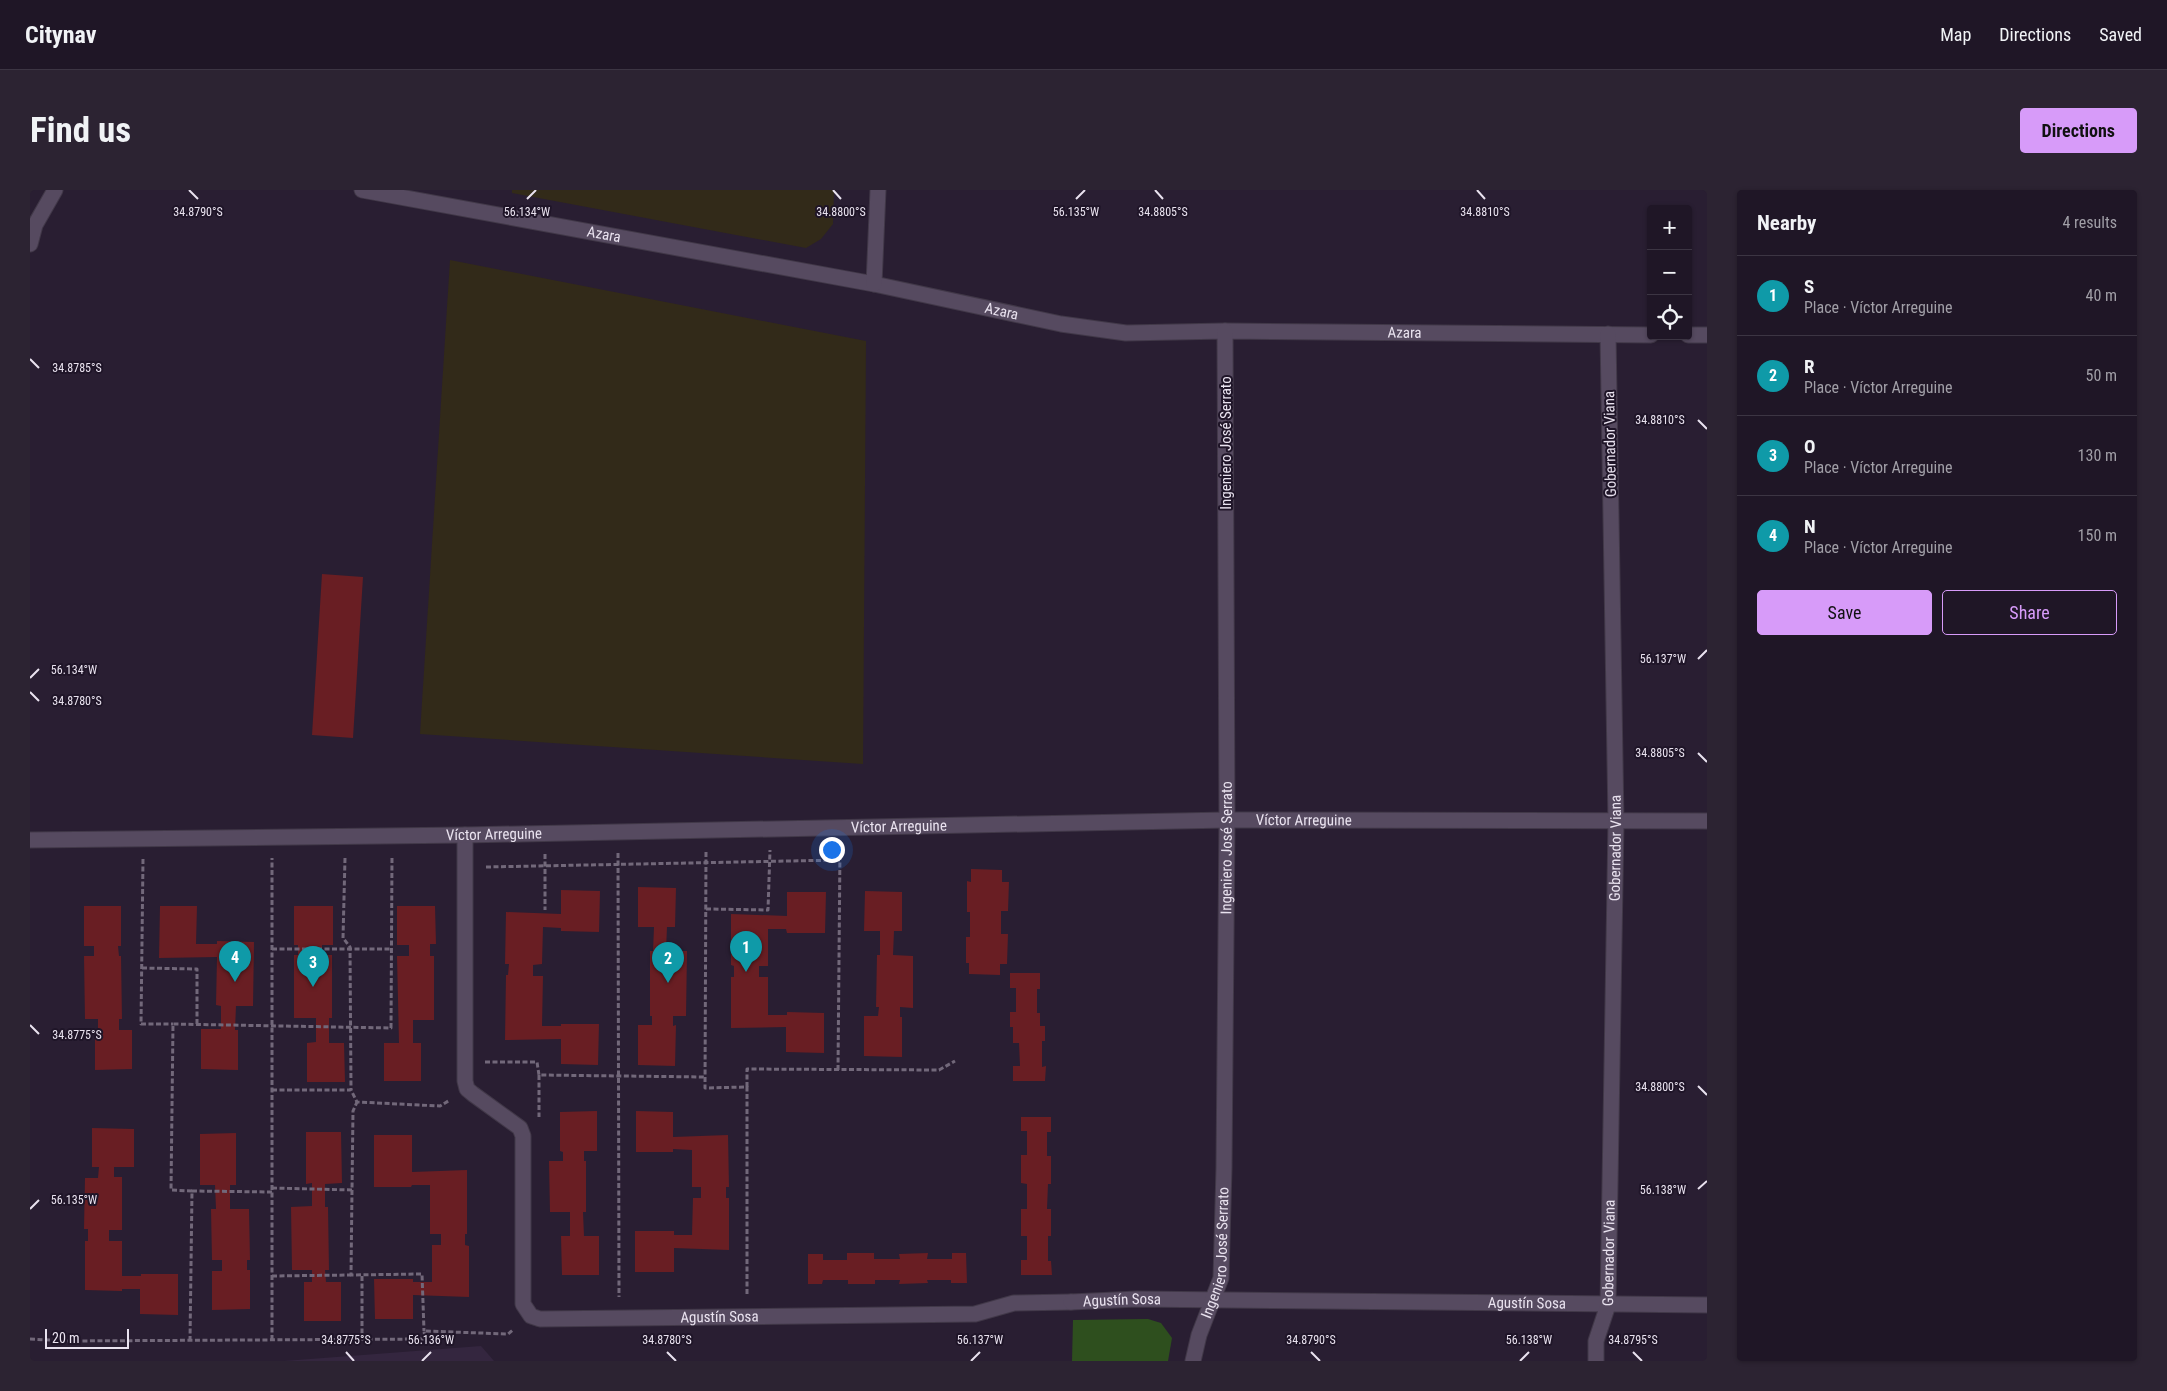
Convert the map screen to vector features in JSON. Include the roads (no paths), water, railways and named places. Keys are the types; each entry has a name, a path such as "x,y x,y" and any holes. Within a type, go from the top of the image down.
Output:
{"street":[{"path":"30,244 35,225 56,190"},
{"name":"Azara","path":"362,190 874,284 1070,325 1126,332 1225,331 1647,335"},
{"path":"874,284 878,190"},
{"name":"Ingeniero José Serrato","path":"1193,1361 1199,1335 1221,1278 1224,1168 1227,820 1225,331"},
{"name":"Gobernador Viana","path":"1596,1361 1596,1341 1608,1305 1616,822 1608,334"},
{"path":"1692,335 1707,335"},
{"name":"Víctor Arreguine","path":"30,840 465,835 1227,820 1707,821"},
{"name":"Agustín Sosa","path":"465,835 465,1081 467,1089 520,1128 523,1136 523,1304 536,1317 619,1318 975,1314 1014,1303 1137,1300 1707,1305"}],"place":[{"name":"S","path":"746,972"},
{"name":"N","path":"235,982"},
{"name":"R","path":"668,983"},
{"name":"O","path":"313,987"}]}
